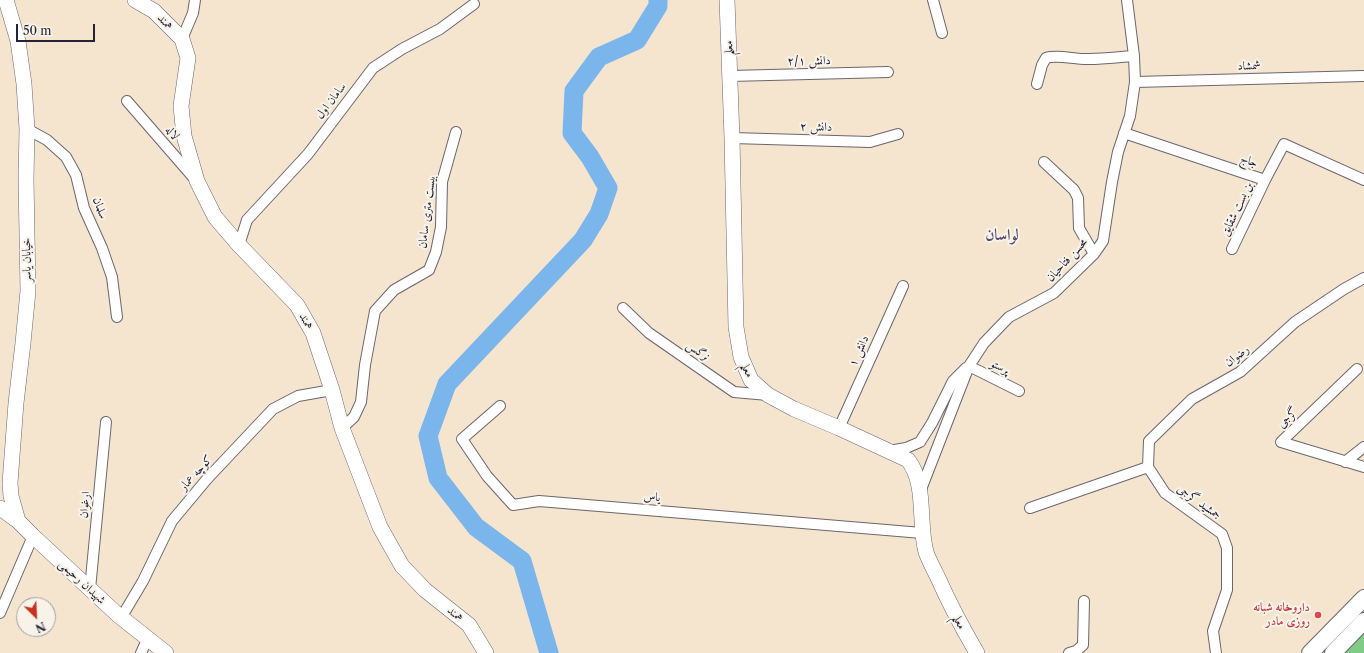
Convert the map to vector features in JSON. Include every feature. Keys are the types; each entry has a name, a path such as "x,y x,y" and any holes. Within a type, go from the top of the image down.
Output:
{"main road":[{"path":"1310,653 1364,598"},
{"path":"1333,653 1364,621"}],"street":[{"name":"خیابان یاسر","path":"6,0 18,41 24,84 26,129 28,291 16,403 10,483 11,496 18,521"},
{"name":"همند","path":"135,0 154,11 182,39 188,58 181,106 184,136 197,181 215,217 239,245 297,305 313,333 332,390 342,428 380,527 402,566 425,590 468,626 486,653"},
{"path":"182,39 193,13 195,0"},
{"name":"معلم","path":"727,0 732,138 736,327 741,358 751,380 768,395 794,410 839,428 908,460 914,467 920,492 922,533 926,553 952,610 977,653"},
{"path":"933,0 942,33"},
{"name":"محسن فتاحیان","path":"920,492 969,366 984,343 1009,317 1054,293 1094,254 1103,241 1118,152 1130,116 1135,82 1134,56 1127,0"},
{"name":"سامان اول","path":"239,245 247,220 308,154 373,68 402,49 440,29 474,4"},
{"path":"1037,84 1042,65 1046,58 1053,56 1089,60 1134,56"},
{"name":"دانش ۲/۱","path":"730,76 888,72"},
{"name":"شمشاد","path":"1135,82 1364,76"},
{"name":"لاله","path":"127,101 197,181"},
{"name":"سلمان","path":"26,129 47,140 66,157 76,175 84,208 102,248 112,277 117,317"},
{"name":"بیست متری سامان","path":"342,428 354,417 361,402 365,365 375,311 394,290 429,270 436,252 441,227 442,182 456,132"},
{"name":"دانش ۲","path":"732,138 870,142 898,134"},
{"name":"جاج","path":"1124,134 1265,180 1284,144 1364,180"},
{"path":"1044,162 1074,190 1078,198 1080,228 1094,254"},
{"name":"بن بست شقایق","path":"1232,249 1265,180"},
{"name":"رضوان","path":"1148,467 1149,441 1192,399 1240,372 1295,322 1344,289 1364,278"},
{"name":"دانش ۱","path":"839,428 903,286"},
{"name":"نرگس","path":"623,308 649,333 734,392 768,395"},
{"path":"888,451 906,448 920,442 932,423 953,381 969,366"},
{"name":"پرستو","path":"969,366 1019,391"},
{"name":"گرجی","path":"1358,369 1281,442 1364,467"},
{"name":"کوچه عمار","path":"121,618 143,580 172,521 208,479 273,409 298,396 332,390"},
{"name":"یاس","path":"500,406 462,439 487,476 513,505 539,500 922,533"},
{"name":"ارغوان","path":"90,590 106,422"},
{"path":"1346,462 1364,447"},
{"path":"1030,508 1148,467"},
{"name":"جمشید گرجی","path":"1148,467 1165,493 1222,534 1225,541 1227,548 1228,590 1213,631 1216,653"},
{"name":"شهیدان رحیمی","path":"0,508 18,521 121,618 144,646 166,653"},
{"path":"0,613 33,536"},
{"path":"1069,653 1076,651 1083,645 1084,601"}],"green space":[{"path":"1364,616 1364,653 1324,653"}],"waterway":[{"path":"549,653 522,561 476,527 438,478 428,436 447,384 583,240 599,214 608,188 590,157 572,133 574,91 599,57 637,40 658,6 658,0"}],"place":[{"name":"داروخانه شبانه روزی مادر","path":"1318,615"}],"district":[{"name":"لواسان","path":"1002,235"}]}
